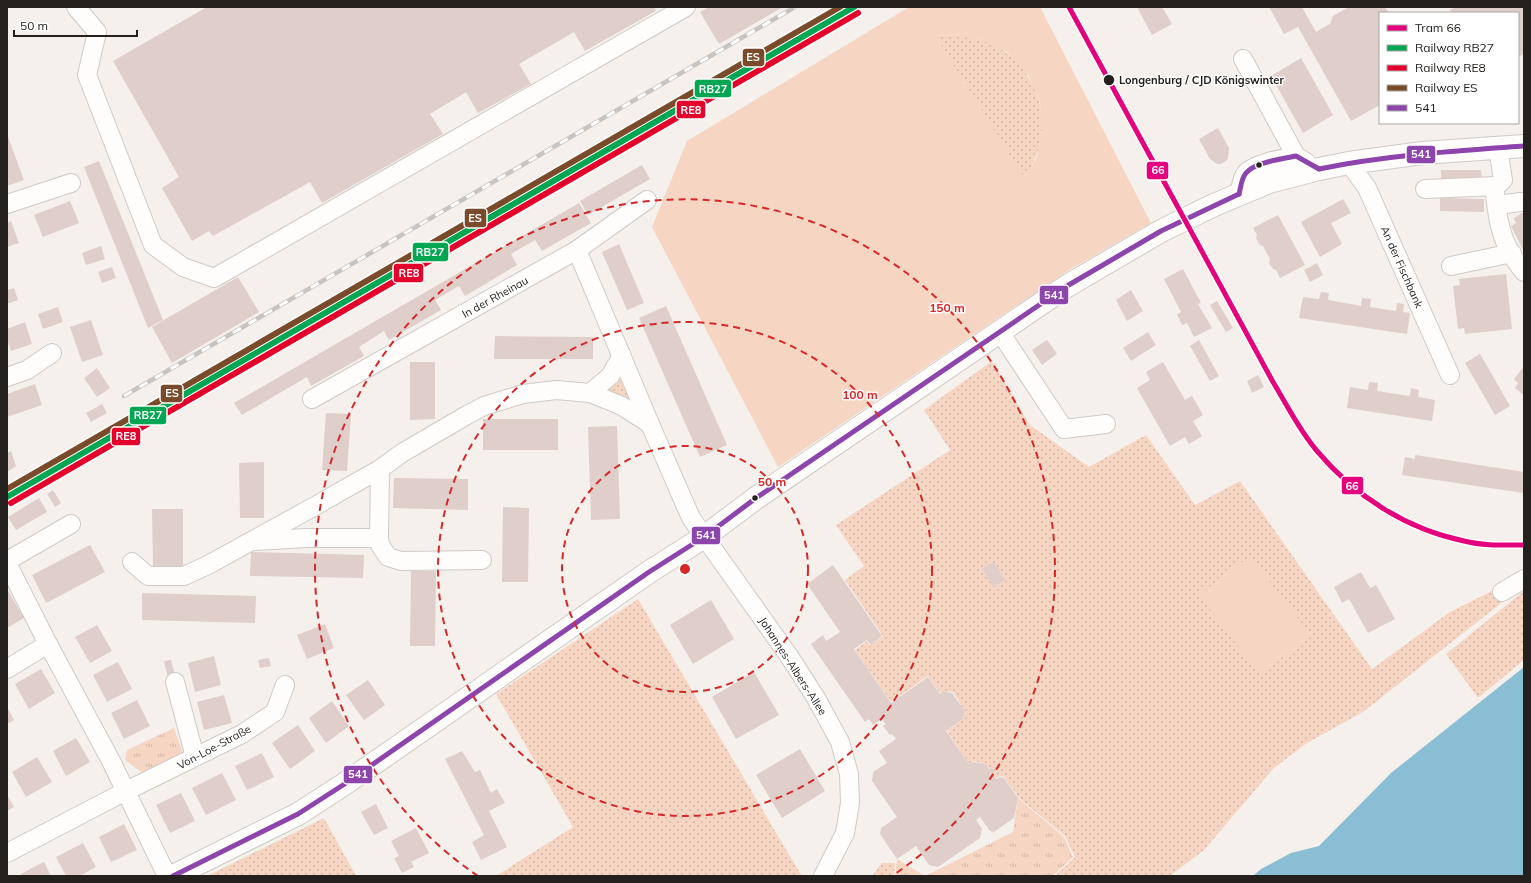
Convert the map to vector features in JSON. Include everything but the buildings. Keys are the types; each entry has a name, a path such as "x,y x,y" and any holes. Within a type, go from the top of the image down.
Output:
{"main road":[{"path":"173,876 298,814 649,572 704,536 756,498 1067,286 1162,231 1239,194 1275,180 1319,169 1349,163 1422,153 1524,146"}],"street":[{"path":"76,7 97,32 87,75 153,245 183,267 214,278 686,7"},
{"path":"1243,59 1296,156 1319,169"},
{"path":"1425,189 1498,186 1503,180 1498,148"},
{"path":"1239,194 1247,172 1272,161 1296,156"},
{"name":"An der Fischbank","path":"1349,163 1367,188 1450,375"},
{"path":"7,204 71,183"},
{"path":"1494,186 1503,237 1524,272"},
{"name":"In der Rheinau","path":"312,399 577,250 648,200"},
{"path":"1497,205 1521,202"},
{"path":"577,250 691,518 704,536"},
{"path":"1451,266 1512,253"},
{"path":"1000,332 1064,429 1106,424"},
{"path":"7,377 27,370 52,353"},
{"path":"590,393 610,376 622,356"},
{"path":"132,562 148,576 184,576 208,565 380,469 402,453 484,406 523,394 556,390 590,393 622,406 650,424"},
{"path":"380,469 379,538 380,545 388,557 400,561 482,560"},
{"path":"71,524 7,562 48,644 126,791 167,876"},
{"name":"Johannes-Albers-Allee","path":"704,536 789,656 816,698 840,742 849,774 850,803 845,833 823,876"},
{"path":"251,541 306,538 379,538"},
{"path":"1502,592 1524,578"},
{"path":"7,669 48,644"},
{"path":"175,682 195,757"},
{"name":"Von-Loe-Straße","path":"7,853 126,791 242,734 275,712 285,685"}],"green space":[{"path":"909,7 1040,7 1151,223 1069,270 778,467 652,227 687,141","holes":["954,35 982,40 1007,52 1029,76 1040,102 1042,131 1037,157 1025,179 935,36"]},
{"path":"954,35 971,37 995,45 1018,63 1034,88 1042,116 1042,131 1034,162 1025,180 935,36"},
{"path":"992,361 1030,425 1089,467 1146,435 1195,505 1240,481 1372,669 1450,612 1496,589 1524,585 1363,712 1307,743 1274,768 1204,850 1170,876 1055,876 1075,857 1065,836 1019,798 1004,777 1000,776 996,778 993,774 995,773 992,768 990,769 986,764 973,761 969,764 947,731 963,719 965,711 953,692 943,691 940,693 928,676 891,702 855,650 867,641 870,646 883,636 845,580 864,566 836,525 950,450 924,410"},
{"path":"623,368 637,407 604,393"},
{"path":"1250,556 1311,635 1260,675 1199,595"},
{"path":"1524,591 1524,660 1478,698 1446,654"},
{"path":"638,599 802,876 496,876 573,827 496,694"},
{"path":"174,728 183,753 144,774 125,760 127,750"},
{"path":"1018,798 1064,837 1073,857 1053,876 925,876 1013,832"},
{"path":"324,818 356,876 207,876"},
{"path":"897,859 925,876 895,876"},
{"path":"882,863 895,863 894,876 872,876"}],"water":[{"path":"1524,667 1524,876 1253,876 1261,869 1291,853 1319,846 1391,773"}],"railway":[{"path":"124,396 795,7"}],"tram line":[{"name":"66","path":"1069,7 1273,382 1299,426 1317,451 1332,467 1365,496 1402,519 1443,536 1472,543 1524,545"}],"rail line":[{"name":"ES","path":"7,489 840,7"},
{"name":"RB27","path":"7,497 854,7"},
{"name":"RE8","path":"11,503 858,13"}],"transit line":[{"name":"541","path":"1319,169 1396,157 1524,146"},
{"name":"541","path":"1239,194 1244,175 1250,169 1262,164 1296,156 1319,169"},
{"name":"541","path":"173,876 298,814 343,785 649,572 704,537 756,498 1067,286 1161,231 1239,194"}],"place":[{"name":"Longenburg / CJD Königswinter","path":"1109,80"}]}
